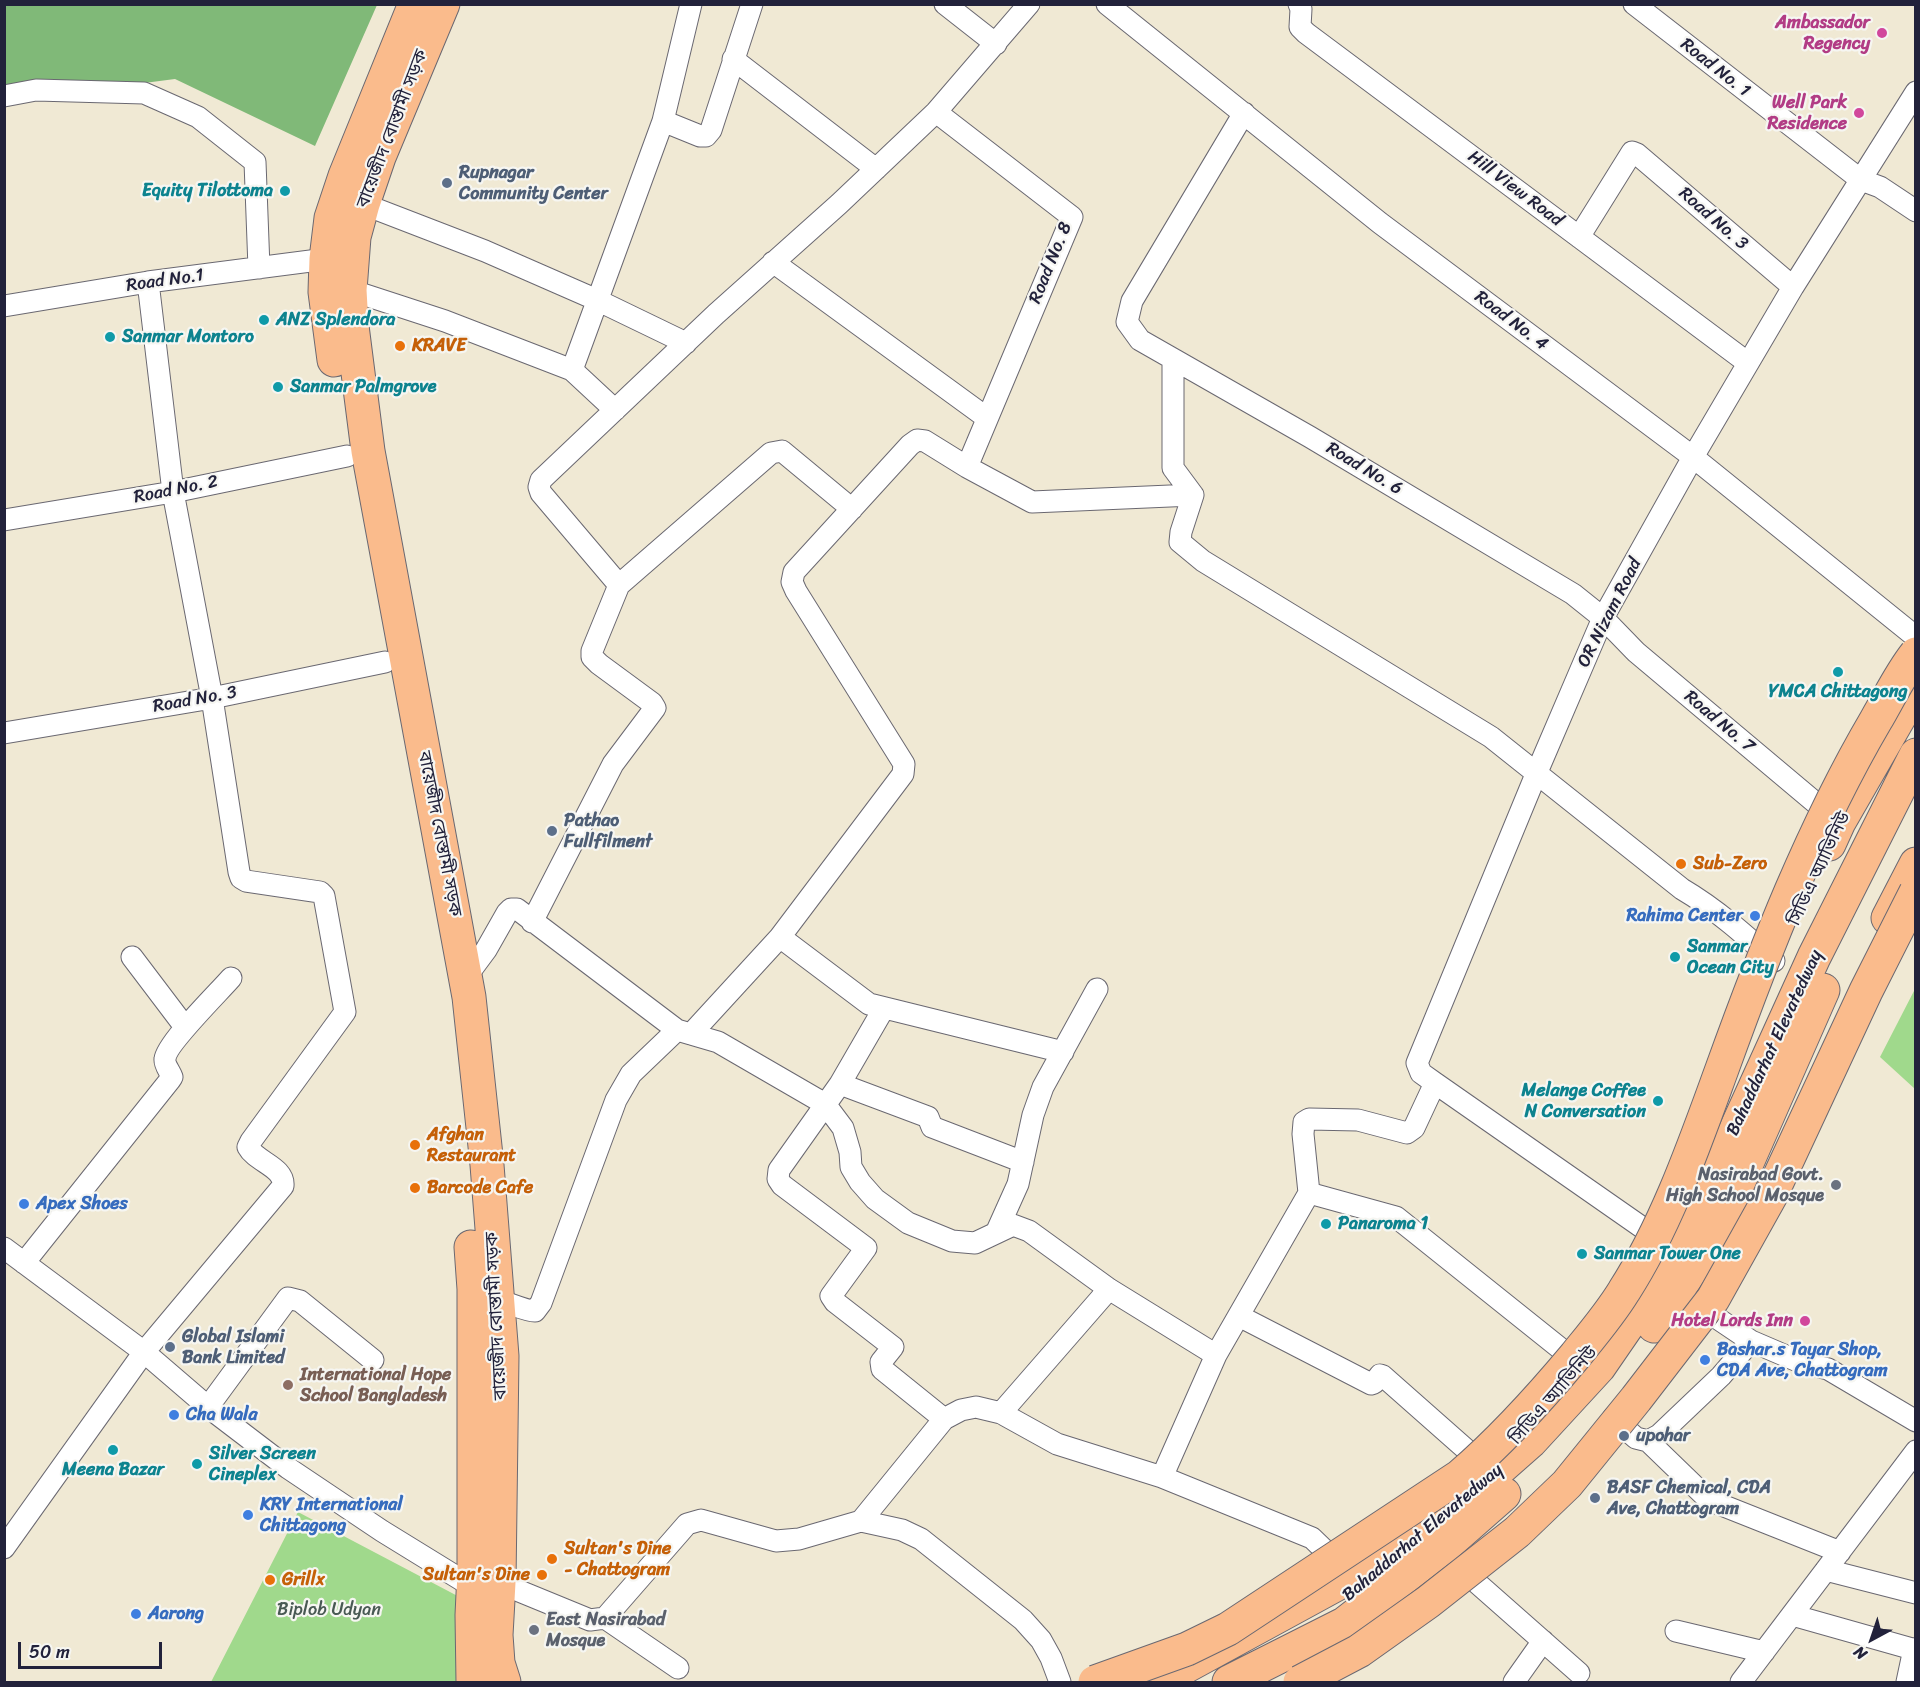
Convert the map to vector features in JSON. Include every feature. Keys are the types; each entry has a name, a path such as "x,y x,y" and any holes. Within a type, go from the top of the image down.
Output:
{"main road":[{"name":"বায়েজীদ বোস্তামী সড়ক","path":"415,4 345,176 331,218 343,270 352,326 368,451 466,977 487,1165 502,1356 473,1683"},
{"name":"বায়েজীদ বোস্তামী সড়ক","path":"443,4 379,157 343,270 325,292 347,456 438,930 464,1162 474,1289 482,1581 496,1635 498,1664 504,1683"},
{"path":"1095,1683 1188,1648 1228,1629 1460,1476 1494,1447 1550,1386 1590,1337 1624,1291 1663,1219 1694,1145 1748,996 1797,877 1856,755 1916,654"},
{"name":"সিডিএ অ্যাভিনিউ","path":"1140,1683 1184,1668 1370,1566 1488,1470 1584,1367 1624,1308 1663,1243 1757,1019 1776,963 1839,822 1916,688"},
{"name":"Bahaddarhat Elevatedway","path":"1183,1683 1234,1662 1342,1602 1443,1519 1530,1442 1599,1367 1652,1290 1701,1206 1814,957 1916,755"},
{"name":"Bahaddarhat Elevatedway","path":"1229,1683 1344,1624 1446,1545 1534,1469 1605,1389 1664,1313 1717,1231 1872,880 1916,796"},
{"path":"1284,1683 1348,1649 1508,1532 1602,1436 1670,1343 1730,1248 1778,1155 1867,960 1916,864"},
{"path":"1300,1683 1359,1651 1517,1532 1568,1484 1643,1390 1713,1299 1770,1197 1866,991 1916,892"}],"street":[{"path":"572,370 663,121 691,4"},
{"path":"663,121 700,136 706,136 711,130 753,4"},
{"path":"945,4 996,44"},
{"path":"619,585 541,493 539,487 541,480 936,112 1029,4"},
{"name":"Road No. 4","path":"1107,4 1380,223 1693,457 1916,637"},
{"name":"Hill View Road","path":"1299,4 1300,27 1306,33 1748,363"},
{"name":"Road No. 1","path":"1634,4 1861,180 1880,188 1916,211"},
{"path":"733,59 876,169"},
{"path":"4,96 36,90 144,93 198,117 255,162 259,268"},
{"name":"OR Nizam Road","path":"1310,1192 1303,1134 1304,1122 1309,1119 1358,1120 1407,1133 1414,1128 1428,1078 1417,1063 1536,772 1603,618 1693,457 1793,287 1916,92"},
{"name":"Road No. 8","path":"936,112 1072,217 967,467"},
{"name":"Road No. 6","path":"1244,113 1132,301 1127,322 1140,340 1320,443 1573,594 1603,618"},
{"name":"Road No. 3","path":"1579,237 1632,152 1793,287"},
{"path":"363,204 485,251 597,300 686,343"},
{"path":"773,262 987,418"},
{"name":"Road No.1","path":"4,306 148,282 259,268 343,270"},
{"path":"343,270 445,321 572,370 615,410"},
{"path":"4,1548 144,1352 283,1186 284,1180 280,1174 251,1153 248,1147 345,1012 324,896 320,892 246,881 241,878 212,698 173,492 148,282"},
{"path":"1173,359 1173,468 1193,495"},
{"path":"498,1300 518,1304 529,1311 535,1311 541,1304 616,1100 631,1074 684,1032 780,937 905,769 796,591 792,582 794,572 917,440 925,441 1032,502 1193,495"},
{"path":"532,922 613,765 655,708 652,703 592,657 592,651 619,585 776,451 782,452 852,509"},
{"name":"Road No. 2","path":"4,520 173,492 347,456"},
{"path":"1193,495 1181,532 1180,542 1186,548 1203,561 1491,737 1682,889 1734,926 1776,963"},
{"name":"Road No. 7","path":"1603,618 1636,652 1839,822"},
{"name":"Road No. 3","path":"4,732 212,698 385,662"},
{"path":"466,977 486,950 507,913 511,909 517,909 684,1032 717,1041 825,1104 843,1128 850,1152 851,1167 860,1182 875,1199 908,1223 952,1241 975,1243 1013,1225 1029,1231 1109,1289 1216,1355"},
{"path":"780,937 869,1004 1063,1052"},
{"path":"132,957 186,1027"},
{"path":"24,1263 170,1080 172,1077 165,1059 186,1027 231,978"},
{"path":"996,1233 1018,1184 1033,1115 1043,1087 1097,989"},
{"path":"884,1008 840,1084 779,1170 778,1179 782,1185 866,1248 831,1296 835,1302 893,1347 881,1362 882,1369 944,1419"},
{"path":"1428,1078 1663,1243"},
{"path":"840,1084 928,1117 932,1127 1023,1162"},
{"path":"1162,1477 1216,1355 1310,1192 1396,1217 1584,1367"},
{"path":"4,1248 144,1352 208,1407 288,1468 382,1531 482,1581 590,1620 604,1618 687,1524 701,1520 776,1541 799,1539 861,1521 902,1530 921,1539 1023,1620 1041,1640 1051,1658 1060,1683"},
{"path":"1001,1413 1109,1289"},
{"path":"208,1407 288,1298 300,1301 373,1360"},
{"path":"1695,1303 1750,1341 1800,1362 1828,1369 1916,1421"},
{"path":"1239,1316 1371,1384 1380,1375 1383,1376 1488,1470"},
{"path":"1648,1441 1659,1435 1685,1412 1721,1376 1750,1341"},
{"path":"861,1521 944,1419 961,1410 976,1407 1001,1413 1057,1444 1162,1477 1312,1538 1352,1575"},
{"path":"1613,1418 1636,1438 1648,1441 1709,1500 1840,1552"},
{"path":"1748,1682 1764,1652 1916,1451"},
{"path":"1460,1568 1579,1673"},
{"path":"1826,1570 1916,1593"},
{"path":"1792,1615 1915,1649 1907,1683"},
{"path":"604,1618 678,1668"},
{"path":"1676,1631 1764,1652"},
{"path":"1515,1683 1543,1641"}],"green space":[{"path":"4,5 377,5 315,146 175,79 5,101"},
{"path":"1915,989 1915,1089 1880,1057"},
{"name":"Biplob Udyan","path":"298,1512 469,1602 456,1682 211,1682"}],"place":[{"name":"Ambassador Regency","path":"1882,33"},
{"name":"Well Park Residence","path":"1859,113"},
{"name":"Rupnagar Community Center","path":"447,183"},
{"name":"Equity Tilottoma","path":"285,191"},
{"name":"ANZ Splendora","path":"264,320"},
{"name":"Sanmar Montoro","path":"110,337"},
{"name":"KRAVE","path":"400,346"},
{"name":"Sanmar Palmgrove","path":"278,387"},
{"name":"YMCA Chittagong","path":"1838,672"},
{"name":"Pathao Fullfilment","path":"552,831"},
{"name":"Sub-Zero","path":"1681,864"},
{"name":"Rahima Center","path":"1755,916"},
{"name":"Sanmar Ocean City","path":"1675,957"},
{"name":"Melange Coffee N Conversation","path":"1658,1101"},
{"name":"Afghan Restaurant","path":"415,1145"},
{"name":"Nasirabad Govt. High School Mosque","path":"1836,1185"},
{"name":"Barcode Cafe","path":"415,1188"},
{"name":"Apex Shoes","path":"24,1204"},
{"name":"Panaroma 1","path":"1326,1224"},
{"name":"Sanmar Tower One","path":"1582,1254"},
{"name":"Hotel Lords Inn","path":"1805,1321"},
{"name":"Global Islami Bank Limited","path":"170,1347"},
{"name":"Bashar.s Tayar Shop, CDA Ave, Chattogram","path":"1705,1360"},
{"name":"International Hope School Bangladesh","path":"288,1385"},
{"name":"Cha Wala","path":"174,1415"},
{"name":"upohar","path":"1624,1436"},
{"name":"Meena Bazar","path":"113,1450"},
{"name":"Silver Screen Cineplex","path":"197,1464"},
{"name":"BASF Chemical, CDA Ave, Chattogram","path":"1595,1498"},
{"name":"KRY International Chittagong","path":"248,1515"},
{"name":"Sultan's Dine - Chattogram","path":"552,1559"},
{"name":"Sultan's Dine","path":"542,1575"},
{"name":"Grillx","path":"270,1580"},
{"name":"Aarong","path":"136,1614"},
{"name":"East Nasirabad Mosque","path":"534,1630"}]}
